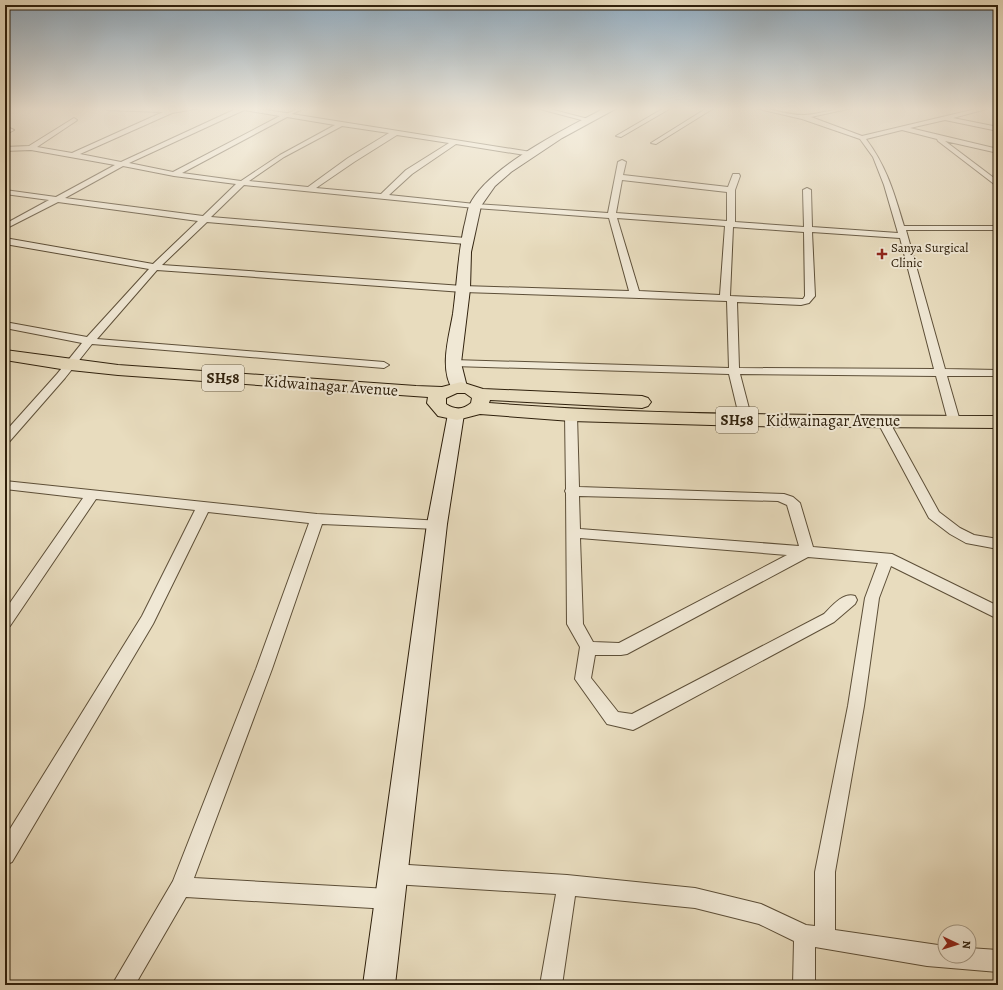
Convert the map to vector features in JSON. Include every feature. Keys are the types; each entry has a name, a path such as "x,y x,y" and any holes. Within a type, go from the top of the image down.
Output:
{"main road":[{"name":"Kidwainagar Avenue","path":"5,355 65,371"},
{"name":"Kidwainagar Avenue","path":"5,368 446,394"},
{"name":"SH58","path":"470,389 471,405 441,410 446,394 470,389"},
{"name":"Kidwainagar Avenue","path":"471,405 744,413 952,415 998,422"},
{"name":"Kidwainagar Avenue","path":"471,405 571,415 744,413 883,421 998,412"}],"street":[{"path":"68,154 174,174 242,183 475,206 612,214 808,229 902,232 998,228"},
{"path":"5,227 120,165 143,154"},
{"path":"174,174 212,154"},
{"path":"5,439 155,267 242,183 285,154"},
{"path":"310,189 360,154"},
{"path":"384,196 409,172 436,154"},
{"path":"446,394 453,363 463,289 466,241 475,206 491,184 507,170 531,154"},
{"path":"874,154 888,185 952,415"},
{"path":"958,154 998,185"},
{"path":"622,162 612,214 635,294"},
{"path":"736,176 732,190 728,299 734,371 744,413"},
{"path":"619,177 732,190"},
{"path":"5,241 155,267 463,289 806,301 810,296 807,190"},
{"path":"5,192 205,219 466,241"},
{"path":"5,325 89,341 384,365"},
{"path":"453,363 734,371 998,373"},
{"path":"379,985 437,524 471,405"},
{"path":"571,415 571,491 575,624 588,646 583,679 613,719 633,722 830,618 850,600"},
{"path":"883,421 934,515 955,531 971,539 998,544"},
{"path":"5,485 317,519 437,524"},
{"path":"571,491 779,497 793,503 807,551"},
{"path":"5,622 93,494"},
{"path":"5,855 148,620 204,506"},
{"path":"124,985 181,887 264,669 317,519"},
{"path":"572,534 887,558 998,613"},
{"path":"588,646 599,650 621,649 807,551"},
{"path":"804,985 815,937 825,872 856,706 872,598 887,558"},
{"path":"393,874 567,885 695,898 760,914 815,937 927,955 998,961"},
{"path":"550,985 567,885"},
{"path":"181,887 389,899"}],"place":[{"name":"Sanya Surgical Clinic","path":"882,254"}]}
